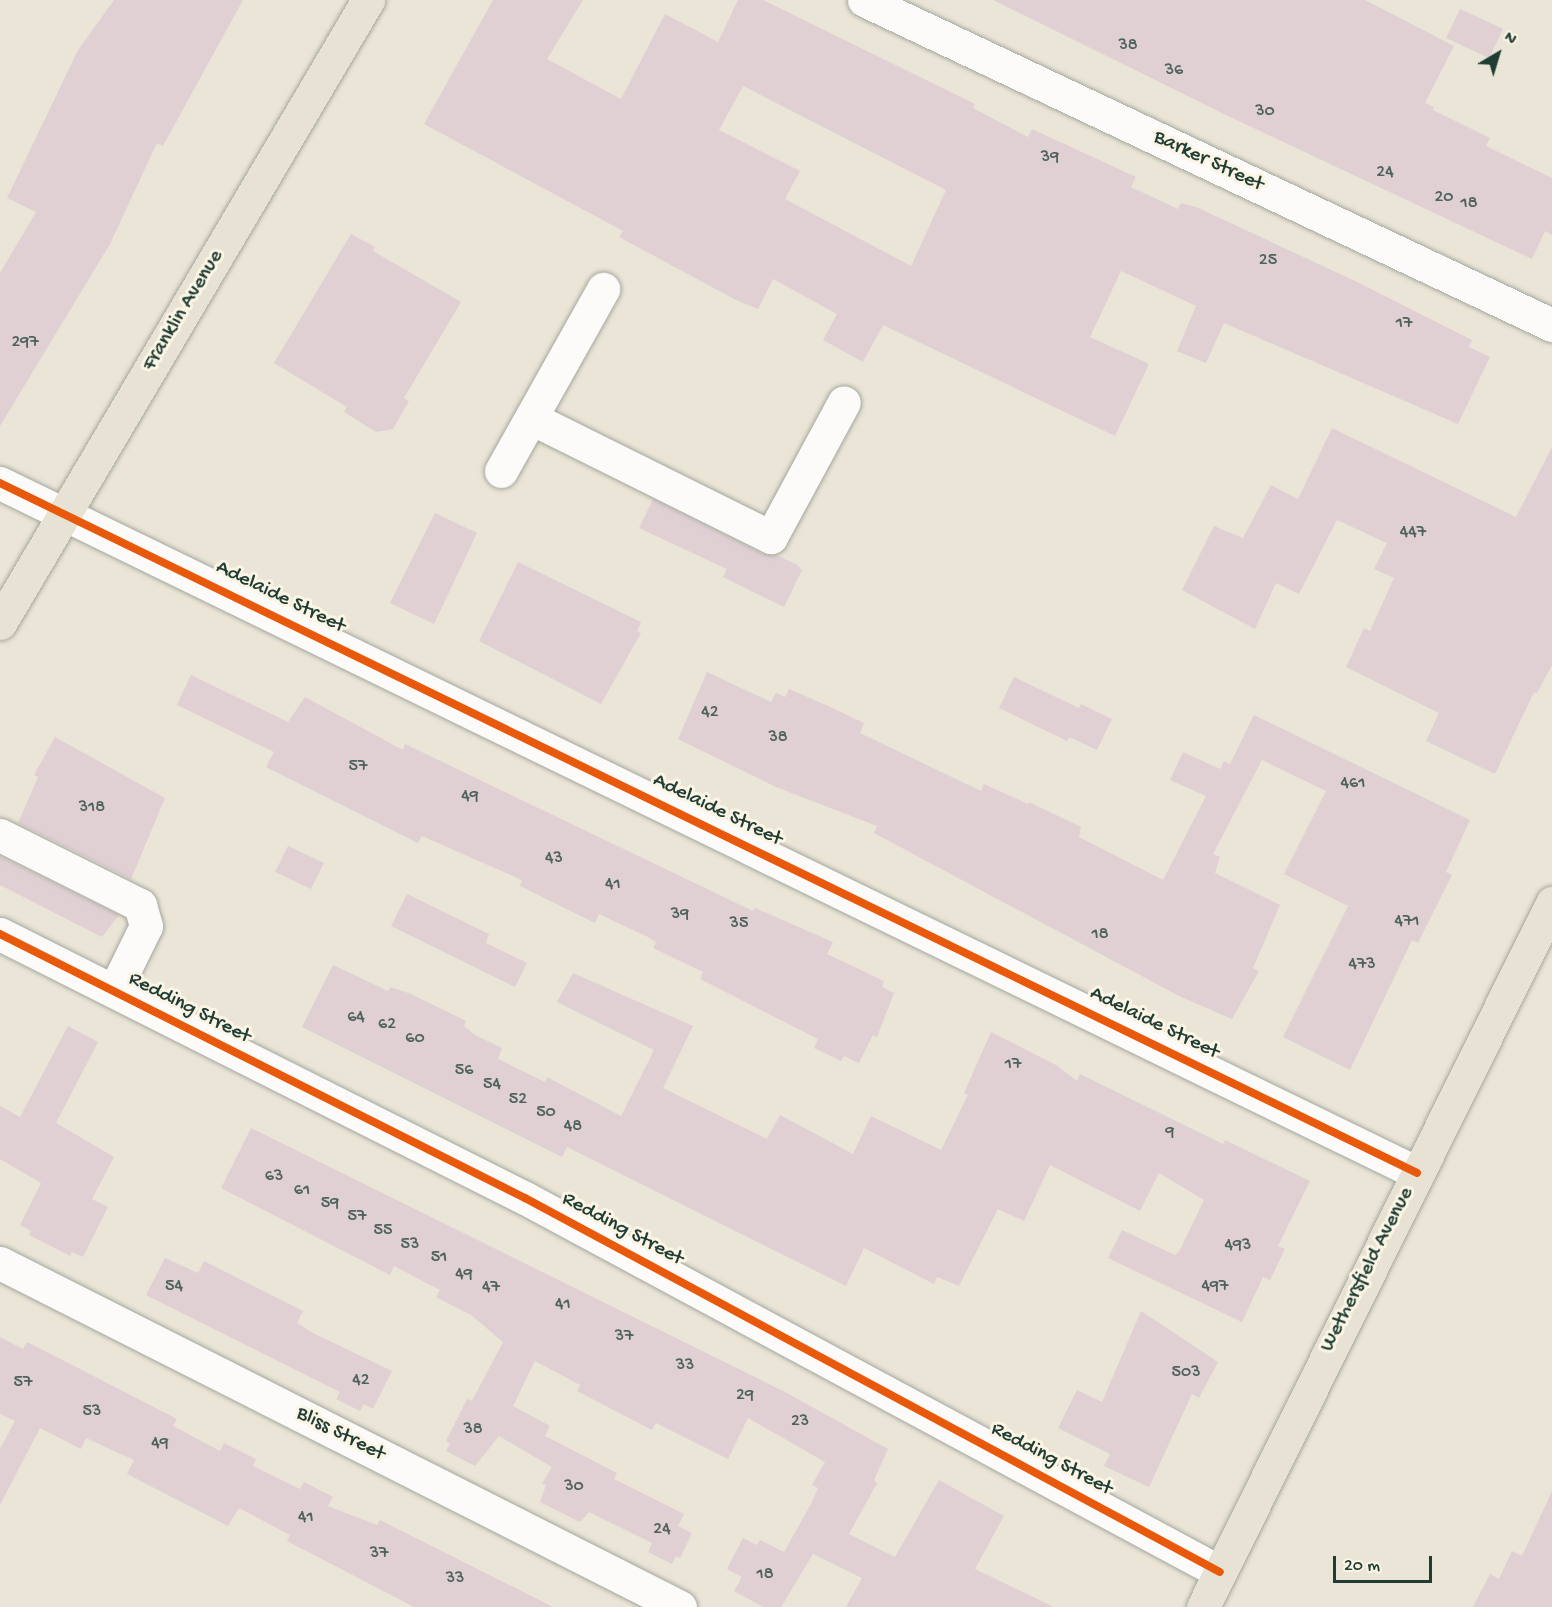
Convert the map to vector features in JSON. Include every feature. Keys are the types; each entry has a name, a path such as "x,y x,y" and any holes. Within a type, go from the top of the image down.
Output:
{"main road":[{"name":"Franklin Avenue","path":"0,623 368,0"},
{"name":"Wethersfield Avenue","path":"1203,1607 1552,903"}],"street":[{"name":"Barker Street","path":"864,0 1552,325"},
{"path":"501,471 603,289"},
{"path":"531,418 771,537 844,402"},
{"name":"Adelaide Street","path":"0,483 1417,1173"},
{"path":"0,835 140,905 146,926 114,991"},
{"name":"Redding Street","path":"0,934 525,1198 1220,1572"},
{"name":"Bliss Street","path":"0,1263 680,1607"}],"building":[{"path":"114,0 243,0 163,146 157,143 110,244 0,426 0,273 36,212 7,198 78,50"},
{"path":"493,0 583,0 547,59 621,99 665,14 718,42 738,0 763,0 975,104 973,108 1028,137 1032,129 1136,177 1131,187 1178,209 1181,203 1196,207 1355,281 1472,340 1469,347 1490,357 1458,424 1224,323 1206,363 1177,351 1196,306 1121,271 1090,337 1149,364 1115,436 883,325 863,362 823,340 837,314 773,279 758,309 736,300 619,237 623,231 424,124","holes":["743,86 946,190 911,266 785,199 800,171 719,130"]},
{"path":"993,0 1365,0 1454,46 1425,103 1434,107 1433,110 1490,138 1486,146 1552,178 1552,235 1545,231 1532,259 1226,115"},
{"path":"1460,9 1503,29 1489,58 1446,38"},
{"path":"351,234 375,247 373,251 461,302 404,398 409,401 393,429 376,432 344,412 347,407 274,363"},
{"path":"1332,428 1516,517 1552,447 1552,665 1537,693 1534,692 1495,774 1426,741 1439,713 1346,667 1364,628 1370,631 1394,578 1374,569 1387,543 1337,520 1299,594 1276,583 1255,629 1182,590 1214,526 1243,538 1271,485 1298,499"},
{"path":"653,499 763,554 776,555 796,564 802,570 784,607 723,577 727,569 639,528"},
{"path":"435,513 477,533 434,624 390,603"},
{"path":"518,562 641,622 637,631 641,633 601,704 479,641"},
{"path":"707,672 771,702 776,693 785,697 789,689 826,705 864,723 860,733 981,791 984,784 1081,827 1079,837 1163,880 1206,796 1170,780 1183,752 1220,769 1224,761 1230,764 1254,715 1470,820 1446,872 1452,875 1418,943 1412,940 1350,1070 1283,1037 1348,906 1284,874 1326,791 1262,760 1213,854 1220,857 1215,873 1280,905 1253,968 1259,971 1232,1019 1181,997 874,833 877,826 776,787 678,739"},
{"path":"191,675 288,722 305,697 403,750 405,744 753,911 755,908 833,942 827,954 884,981 882,987 894,993 877,1037 873,1035 859,1063 844,1056 841,1061 814,1048 818,1039 700,979 703,972 653,948 656,942 648,937 599,914 595,923 520,886 522,880 422,836 418,843 266,767 274,752 177,705"},
{"path":"1014,677 1079,708 1081,704 1112,719 1097,750 1069,737 1067,741 999,708"},
{"path":"55,737 165,798 131,879 18,823 38,777 34,775"},
{"path":"288,846 324,863 311,889 275,872"},
{"path":"0,856 119,915 102,937 0,885"},
{"path":"407,894 489,934 486,943 527,963 515,987 391,926"},
{"path":"333,965 388,991 390,987 411,994 466,1021 464,1026 475,1035 502,1048 498,1059 545,1082 547,1077 621,1116 654,1050 557,1002 573,973 693,1026 663,1088 767,1139 780,1115 853,1154 871,1116 941,1150 968,1095 964,1093 991,1032 1056,1065 1077,1081 1080,1074 1223,1144 1225,1140 1310,1181 1278,1246 1285,1249 1270,1280 1263,1277 1242,1322 1108,1258 1122,1230 1175,1255 1180,1250 1204,1200 1159,1173 1140,1211 1050,1165 1024,1221 998,1209 959,1286 937,1277 934,1284 864,1248 846,1286 567,1147 562,1157 302,1027"},
{"path":"68,1026 98,1042 56,1123 114,1157 92,1199 108,1207 83,1257 72,1252 70,1256 29,1235 31,1231 20,1225 41,1183 0,1159 0,1106 20,1117"},
{"path":"251,1128 785,1392 888,1449 874,1480 877,1483 849,1534 895,1557 939,1480 1004,1516 975,1569 1054,1607 846,1607 862,1578 813,1554 781,1607 763,1607 734,1591 742,1577 727,1569 743,1538 757,1545 760,1540 784,1552 811,1504 818,1488 812,1485 825,1462 748,1418 728,1459 656,1423 652,1430 577,1391 580,1385 535,1361 513,1406 550,1426 545,1436 617,1473 614,1479 684,1514 678,1526 692,1533 680,1558 676,1556 672,1564 648,1552 652,1543 589,1512 580,1522 540,1502 546,1485 542,1484 552,1467 499,1436 475,1466 446,1451 450,1444 446,1441 467,1399 472,1401 503,1342 471,1315 436,1297 440,1290 394,1266 390,1275 221,1188"},
{"path":"165,1258 198,1273 204,1261 303,1311 297,1323 311,1332 392,1371 373,1409 364,1404 360,1411 336,1399 340,1392 146,1295"},
{"path":"1141,1311 1218,1362 1199,1398 1192,1394 1149,1487 1104,1466 1110,1454 1058,1428 1077,1390 1102,1402"},
{"path":"0,1337 23,1349 27,1342 177,1419 173,1426 220,1451 224,1443 256,1459 253,1466 300,1489 304,1482 333,1497 328,1506 377,1525 380,1520 553,1607 414,1607 287,1541 290,1535 239,1508 228,1526 127,1474 134,1460 86,1438 81,1449 40,1428 0,1505 0,1449 15,1421 0,1414"},
{"path":"1552,1491 1552,1607 1473,1607 1490,1574 1499,1579 1512,1551 1522,1556"}],"cycle path":[{"path":"0,483 1417,1173"},
{"path":"0,934 525,1198 1220,1572"}]}
